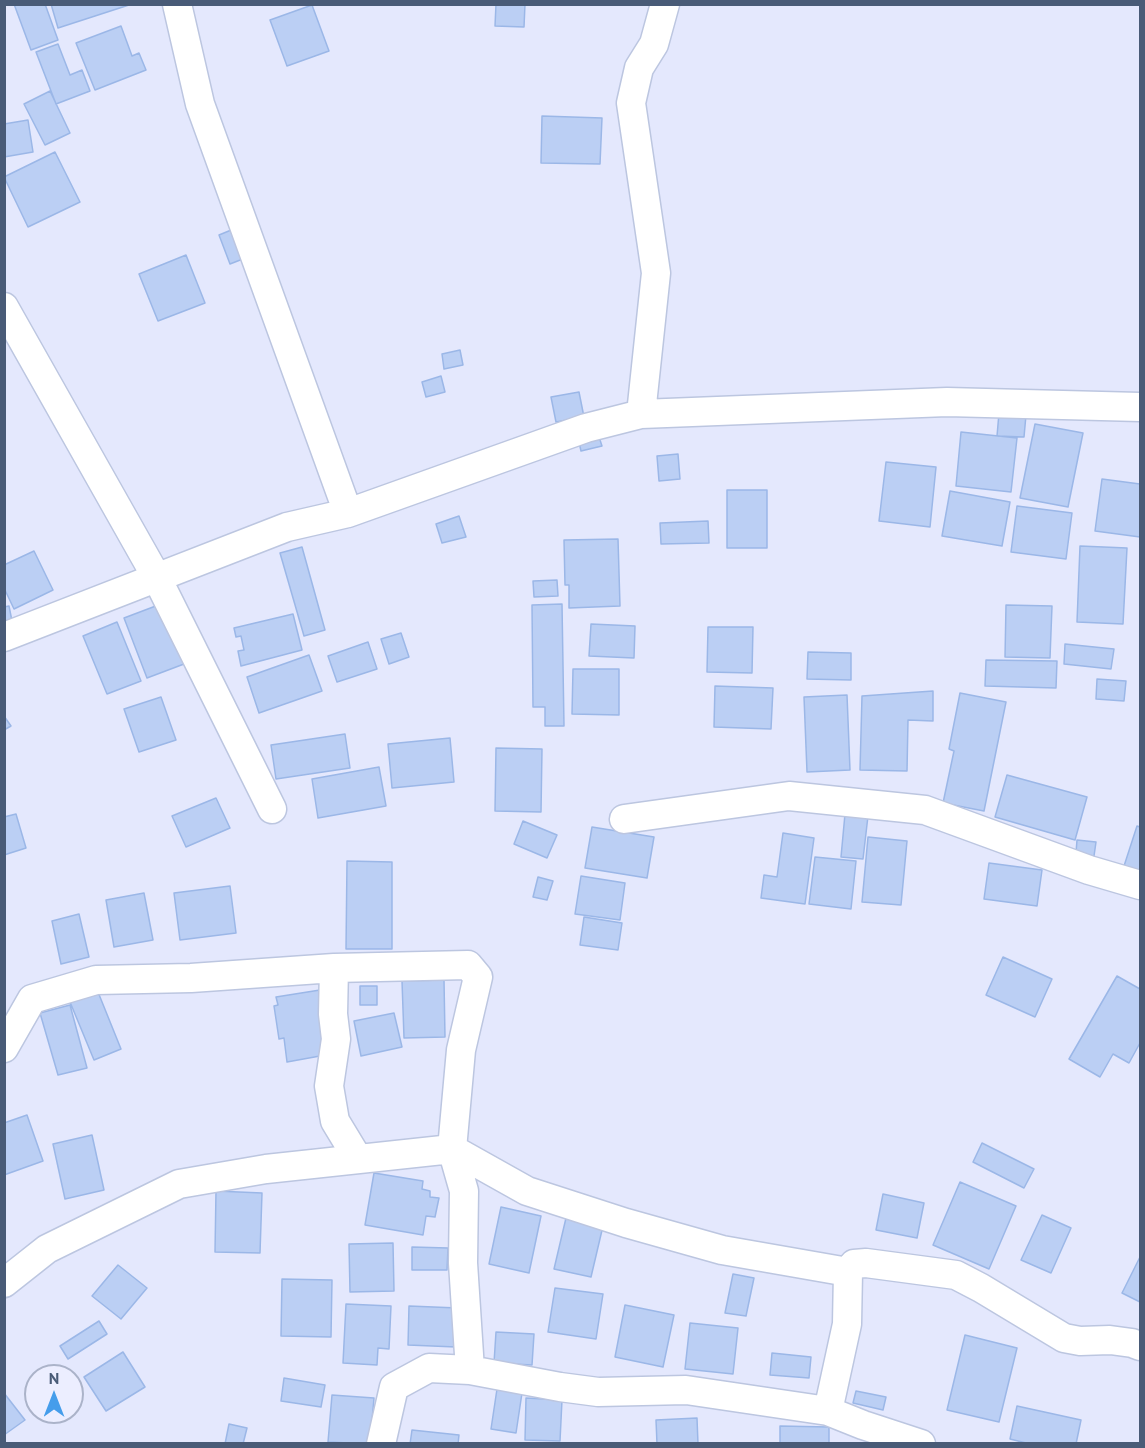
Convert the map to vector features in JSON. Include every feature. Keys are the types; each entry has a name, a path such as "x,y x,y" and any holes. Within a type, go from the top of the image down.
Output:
{"street":[{"path":"177,4 200,104 348,513"},
{"path":"641,414 656,273 631,103 639,68 654,44 665,4"},
{"path":"4,307 157,578 272,809"},
{"path":"4,637 287,527 348,513 586,428 641,414 947,402 1140,407"},
{"path":"624,819 789,796 925,810 1089,870 1140,885"},
{"path":"4,1048 32,999 96,980 190,978 334,968 468,965 478,977 461,1050 452,1149 464,1191 463,1263 470,1370"},
{"path":"334,968 333,1014 336,1039 329,1086 335,1121 358,1159"},
{"path":"4,1283 47,1249 179,1184 266,1169 452,1149 527,1191 626,1223 722,1251 848,1272"},
{"path":"828,1410 847,1324 848,1272 854,1264 866,1263 956,1275 1064,1338 1080,1341 1110,1340 1140,1346"},
{"path":"381,1443 394,1387 429,1368 470,1370 598,1392 686,1390 828,1410 863,1425 921,1443"}],"building":[{"path":"14,4 45,4 58,40 31,50"},
{"path":"51,4 132,4 58,28"},
{"path":"496,4 525,4 524,27 495,26"},
{"path":"312,5 329,51 287,66 270,20"},
{"path":"121,26 132,56 139,53 146,70 95,90 76,43"},
{"path":"58,44 70,75 82,70 90,91 56,104 36,52"},
{"path":"50,91 70,133 45,145 24,104"},
{"path":"542,116 602,118 600,164 541,163"},
{"path":"28,120 33,152 4,157 4,124"},
{"path":"55,152 80,202 28,227 4,177"},
{"path":"241,226 253,255 230,264 219,235"},
{"path":"186,255 205,303 158,321 139,274"},
{"path":"460,350 463,365 444,369 442,354"},
{"path":"441,376 445,392 426,397 422,382"},
{"path":"579,392 584,417 556,422 551,397"},
{"path":"999,413 1026,415 1024,437 997,436"},
{"path":"1035,424 1083,433 1068,507 1020,498"},
{"path":"961,432 1017,438 1011,492 956,486"},
{"path":"599,437 602,446 581,451 579,442"},
{"path":"678,454 680,479 659,481 657,456"},
{"path":"886,462 936,467 930,527 879,521"},
{"path":"1102,479 1140,484 1140,537 1095,531"},
{"path":"727,490 767,490 767,548 727,548"},
{"path":"950,491 1010,502 1002,546 942,536"},
{"path":"1017,506 1072,513 1066,559 1011,552"},
{"path":"459,516 466,537 442,543 436,524"},
{"path":"708,521 709,543 661,544 660,523"},
{"path":"618,539 620,606 569,608 569,585 565,585 564,540"},
{"path":"1080,546 1127,548 1123,624 1077,622"},
{"path":"302,547 325,630 304,636 280,553"},
{"path":"34,551 53,590 14,609 4,588 4,565"},
{"path":"557,580 558,596 534,597 533,581"},
{"path":"161,604 184,664 147,678 124,618"},
{"path":"562,604 564,726 545,726 545,707 533,707 532,605"},
{"path":"1006,605 1052,606 1050,658 1005,657"},
{"path":"9,606 13,626 4,628 4,607"},
{"path":"293,614 302,650 241,666 238,651 244,650 241,636 236,637 234,628"},
{"path":"117,622 141,681 107,694 83,636"},
{"path":"591,624 635,626 634,658 589,656"},
{"path":"708,627 753,627 752,673 707,672"},
{"path":"401,633 409,657 389,664 381,639"},
{"path":"368,642 377,669 337,682 328,656"},
{"path":"1065,644 1114,649 1111,669 1064,664"},
{"path":"808,652 851,653 851,680 807,679"},
{"path":"309,655 322,691 259,713 247,677"},
{"path":"986,660 1057,661 1056,688 985,686"},
{"path":"573,669 619,669 619,715 572,714"},
{"path":"1097,679 1126,681 1124,701 1096,699"},
{"path":"715,686 773,688 771,729 714,727"},
{"path":"933,691 933,721 908,720 907,771 860,770 862,696"},
{"path":"960,693 1006,702 984,811 943,803 954,751 949,749"},
{"path":"847,695 850,770 807,772 804,697"},
{"path":"161,697 176,740 139,752 124,709"},
{"path":"4,716 11,726 4,730"},
{"path":"345,734 350,768 276,779 271,745"},
{"path":"450,738 454,782 392,788 388,744"},
{"path":"496,748 542,749 541,812 495,811"},
{"path":"379,767 386,806 318,818 312,779"},
{"path":"1007,775 1087,797 1075,840 995,817"},
{"path":"216,798 230,828 186,847 172,816"},
{"path":"16,814 26,848 4,855 4,817"},
{"path":"845,814 868,816 863,859 841,857"},
{"path":"523,821 557,835 547,858 514,844"},
{"path":"1137,826 1140,827 1140,871 1124,866"},
{"path":"592,827 654,837 647,878 585,868"},
{"path":"783,833 814,838 805,904 761,898 764,875 777,877"},
{"path":"868,837 907,841 901,905 862,902"},
{"path":"1077,840 1096,842 1094,856 1076,853"},
{"path":"815,857 856,861 851,909 809,904"},
{"path":"347,861 392,862 392,949 346,949"},
{"path":"989,863 1042,870 1037,906 984,899"},
{"path":"581,876 625,883 620,920 575,914"},
{"path":"538,877 553,881 547,900 533,897"},
{"path":"230,886 236,933 180,940 174,893"},
{"path":"144,893 153,940 114,947 106,900"},
{"path":"79,914 89,957 61,964 52,921"},
{"path":"584,917 622,923 618,950 580,945"},
{"path":"1003,957 1052,979 1035,1017 986,995"},
{"path":"1117,976 1140,989 1140,1043 1129,1063 1113,1054 1100,1077 1069,1059"},
{"path":"444,980 445,1037 404,1038 402,981"},
{"path":"360,986 377,986 377,1005 360,1005"},
{"path":"320,990 331,1054 287,1062 284,1038 279,1039 274,1006 278,1005 276,997"},
{"path":"98,992 121,1049 94,1060 70,1002"},
{"path":"70,1005 87,1068 58,1075 40,1013"},
{"path":"394,1013 402,1047 361,1056 354,1021"},
{"path":"27,1115 43,1161 4,1175 4,1123"},
{"path":"92,1135 104,1190 65,1199 53,1144"},
{"path":"982,1143 1034,1169 1024,1188 973,1162"},
{"path":"374,1173 423,1181 422,1189 430,1191 430,1197 439,1198 435,1217 426,1216 423,1235 365,1225"},
{"path":"960,1182 1016,1206 989,1269 933,1245"},
{"path":"216,1191 262,1193 260,1253 215,1252"},
{"path":"883,1194 924,1203 917,1238 876,1230"},
{"path":"501,1207 541,1216 529,1273 489,1264"},
{"path":"1042,1215 1071,1228 1051,1273 1021,1260"},
{"path":"566,1218 603,1226 591,1277 554,1269"},
{"path":"393,1243 394,1291 350,1292 349,1244"},
{"path":"412,1247 448,1248 447,1270 412,1270"},
{"path":"1140,1257 1140,1302 1122,1293"},
{"path":"118,1265 147,1288 121,1319 92,1296"},
{"path":"733,1274 754,1278 746,1316 725,1313"},
{"path":"282,1279 332,1280 331,1337 281,1336"},
{"path":"555,1288 603,1294 596,1339 548,1332"},
{"path":"346,1304 391,1306 389,1349 378,1348 377,1365 343,1363"},
{"path":"625,1305 674,1315 663,1367 615,1357"},
{"path":"409,1306 458,1308 456,1347 408,1345"},
{"path":"99,1321 107,1334 68,1359 60,1346"},
{"path":"690,1323 738,1328 733,1374 685,1369"},
{"path":"496,1332 534,1334 532,1365 494,1363"},
{"path":"965,1335 1017,1348 999,1422 947,1410"},
{"path":"123,1352 145,1387 106,1411 84,1377"},
{"path":"772,1353 811,1357 809,1378 770,1375"},
{"path":"284,1378 325,1385 321,1407 281,1401"},
{"path":"497,1389 522,1393 516,1433 491,1429"},
{"path":"856,1391 886,1397 883,1410 853,1403"},
{"path":"4,1393 24,1421 4,1435"},
{"path":"332,1395 374,1398 370,1444 328,1442"},
{"path":"526,1398 562,1400 560,1441 525,1440"},
{"path":"1017,1406 1081,1420 1076,1444 1030,1444 1010,1439"},
{"path":"697,1418 698,1444 657,1444 656,1420"},
{"path":"229,1424 247,1428 243,1444 225,1444"},
{"path":"780,1426 829,1427 829,1444 780,1444"},
{"path":"412,1430 459,1435 458,1444 410,1444"}]}
